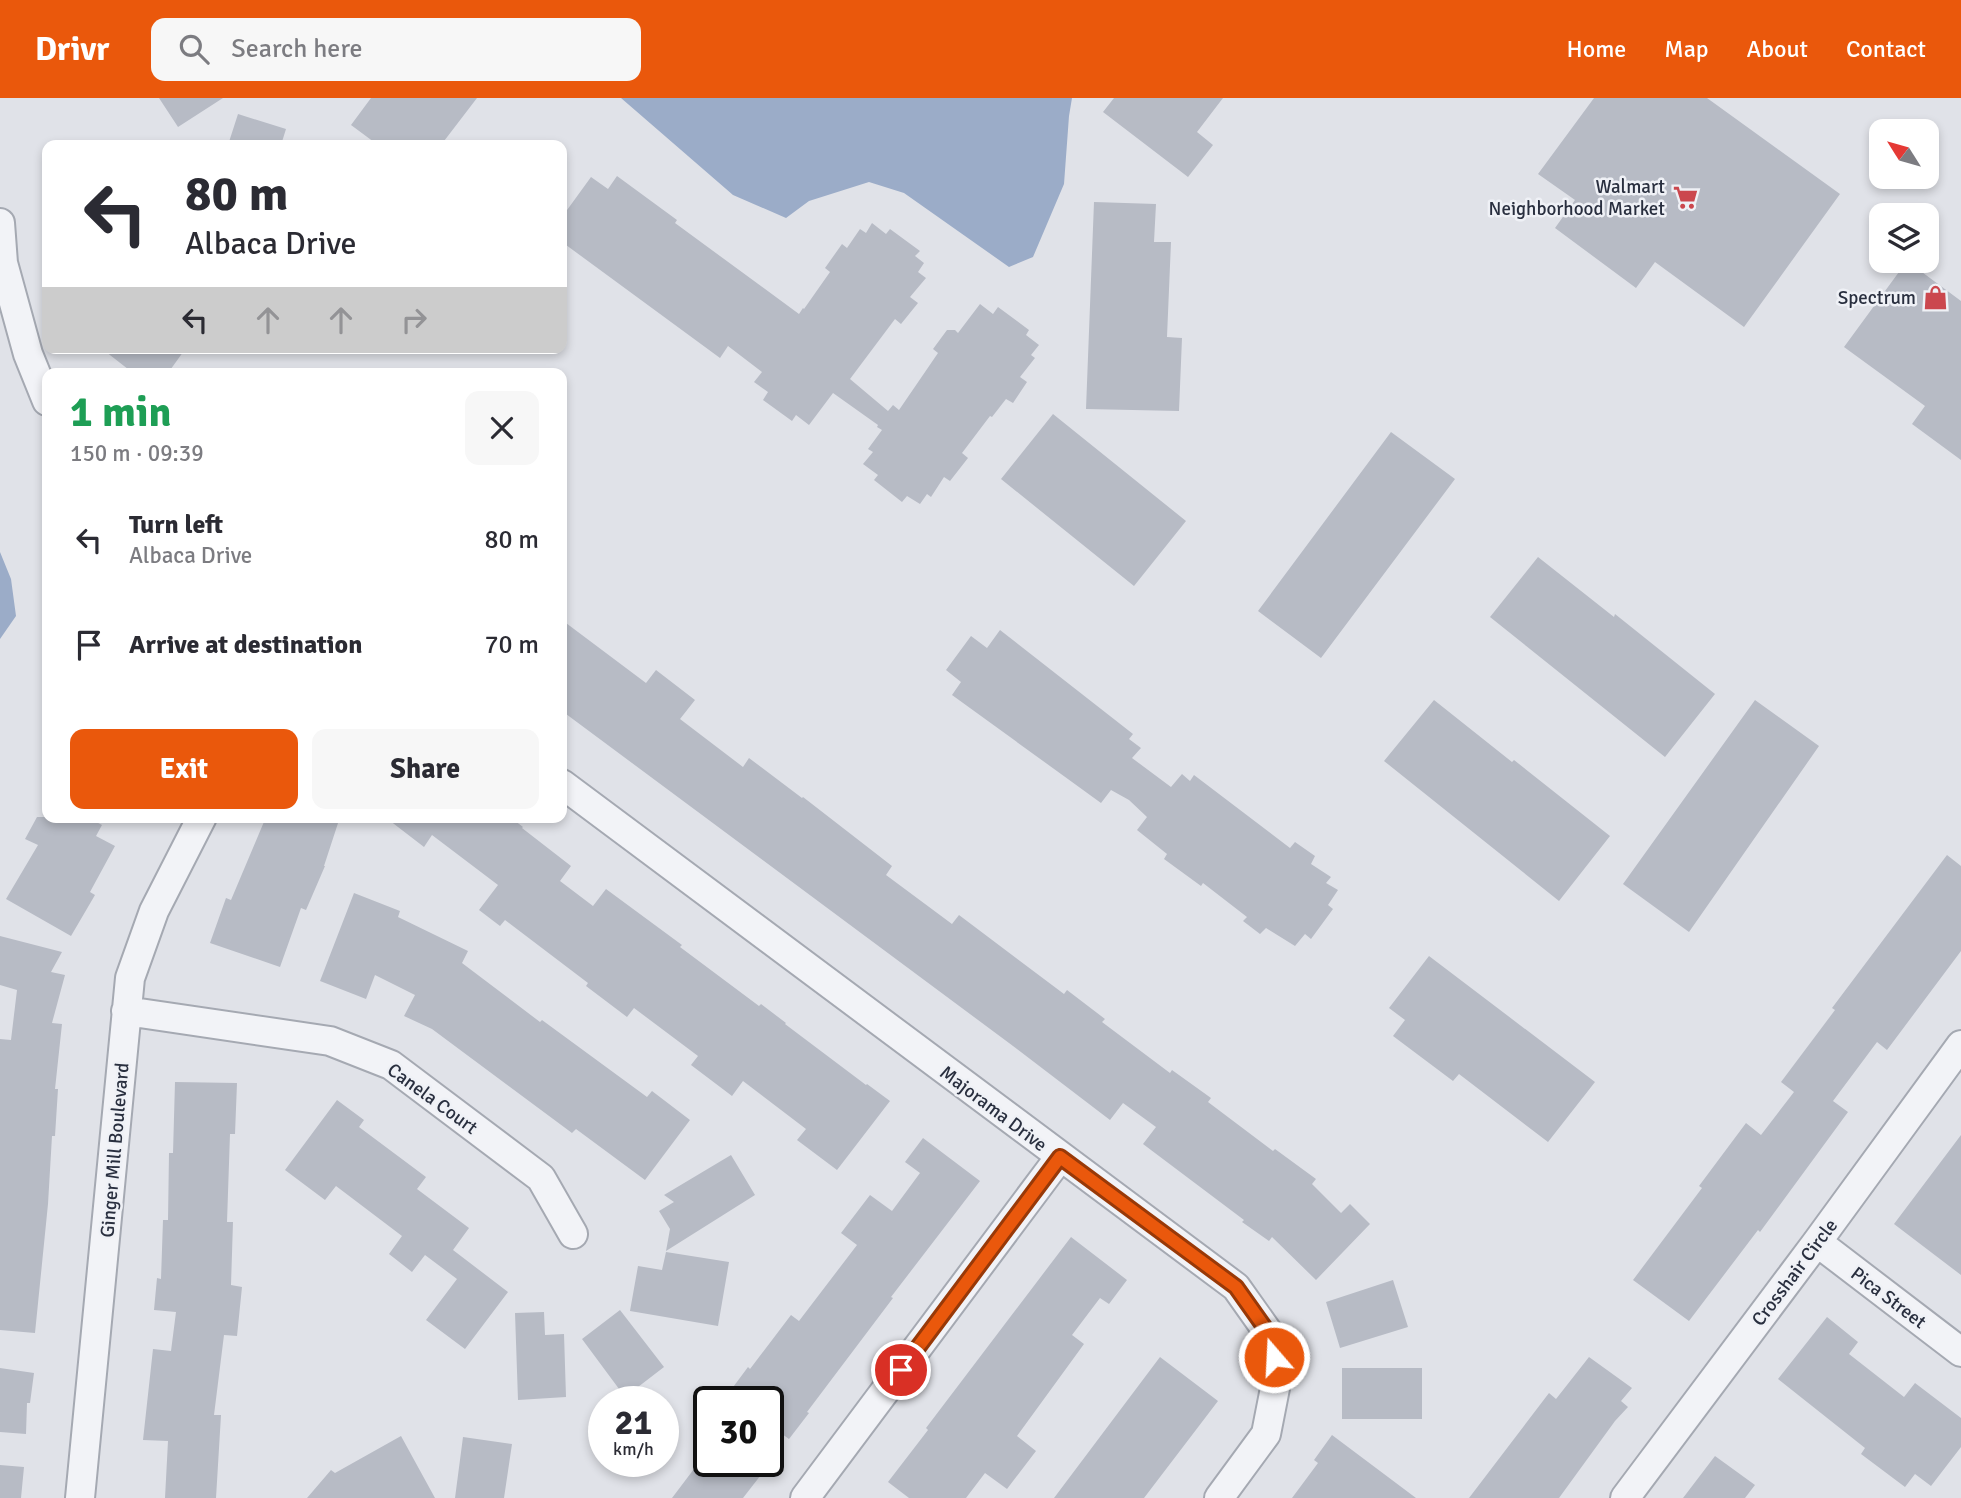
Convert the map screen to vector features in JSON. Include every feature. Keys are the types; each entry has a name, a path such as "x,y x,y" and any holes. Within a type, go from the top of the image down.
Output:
{"street":[{"path":"0,223 3,263 28,354 42,389"},
{"name":"Majorama Drive","path":"567,788 1236,1287 1270,1335 1277,1378 1266,1434 1219,1498"},
{"name":"Ginger Mill Boulevard","path":"80,1498 130,978 154,911 199,823"},
{"name":"Canela Court","path":"126,1011 330,1041 391,1065 541,1178 573,1234"},
{"name":"Crosshair Circle","path":"1625,1498 1961,1045"},
{"path":"805,1498 1060,1157"},
{"name":"Pica Street","path":"1817,1242 1961,1352"}],"water":[{"path":"621,98 1072,98 1064,184 1033,257 1009,267 904,193 869,182 809,201 786,218 733,195"},
{"path":"0,552 11,579 16,616 0,639"}],"building":[{"path":"159,98 223,98 178,127"},
{"path":"371,98 477,98 445,140 371,140 351,125"},
{"path":"1114,98 1223,98 1197,132 1213,145 1188,177 1103,112"},
{"path":"1594,98 1707,98 1840,194 1744,327 1655,262 1636,288 1555,228 1575,200 1538,174"},
{"path":"238,114 286,129 283,140 230,140"},
{"path":"617,176 677,220 675,223 799,314 830,272 825,268 842,244 847,248 860,229 866,233 872,223 886,234 890,229 920,251 915,256 924,263 918,272 926,278 910,297 918,303 901,324 895,319 850,379 888,411 893,405 899,410 938,353 933,349 947,330 955,330 958,333 980,304 993,314 998,307 1029,330 1026,335 1039,345 1031,355 1035,358 1020,377 1027,382 1013,403 1006,399 992,417 990,416 962,453 968,458 950,481 944,477 931,497 927,494 920,504 907,496 902,502 874,480 878,475 863,464 873,452 868,449 882,430 878,425 833,393 809,425 796,415 792,421 763,400 768,392 754,382 762,372 728,346 720,358 567,246 567,210 591,177 608,189"},
{"path":"1094,202 1156,204 1154,242 1171,242 1167,337 1182,338 1179,411 1086,409"},
{"path":"1898,273 1923,273 1961,301 1961,460 1912,424 1925,406 1844,347"},
{"path":"109,354 182,354 172,368 127,368"},
{"path":"1053,414 1186,521 1134,586 1001,479"},
{"path":"1391,432 1455,479 1321,658 1258,611"},
{"path":"1538,557 1715,694 1665,757 1490,617"},
{"path":"567,624 646,683 656,670 695,700 680,719 743,767 749,758 803,797 892,866 886,875 952,924 959,915 1064,994 1067,990 1105,1019 1102,1022 1170,1073 1172,1070 1211,1098 1208,1102 1273,1151 1275,1149 1316,1179 1312,1184 1341,1213 1350,1204 1370,1224 1316,1280 1272,1237 1269,1241 1242,1222 1244,1220 1143,1144 1156,1127 1123,1103 1110,1120 567,715"},
{"path":"1000,630 1133,734 1129,739 1141,748 1132,758 1171,787 1182,774 1190,781 1194,775 1290,848 1295,842 1315,856 1311,864 1331,877 1326,883 1338,890 1328,905 1333,909 1311,939 1305,934 1295,946 1266,928 1260,934 1243,921 1247,917 1203,883 1201,886 1164,859 1167,854 1137,830 1147,817 1129,800 1111,790 1101,803 952,695 961,682 946,670 971,636 987,648"},
{"path":"1434,700 1610,836 1559,901 1384,761"},
{"path":"1755,700 1819,746 1689,932 1623,884"},
{"path":"37,817 42,817 42,823 98,823 102,825 96,836 115,846 90,892 95,895 71,936 6,899 38,845 25,839"},
{"path":"263,823 338,823 325,866 306,910 301,908 280,967 210,943 226,898 231,900"},
{"path":"393,823 518,823 571,866 560,881 593,906 606,889 759,1006 761,1004 890,1101 837,1170 797,1140 806,1129 743,1081 732,1096 691,1065 698,1056 634,1008 627,1017 586,986 588,983 505,920 500,926 479,910 498,885 432,835 424,847"},
{"path":"1947,855 1961,866 1961,951 1887,1050 1877,1042 1833,1101 1848,1112 1760,1232 1758,1230 1689,1321 1633,1280 1702,1188 1699,1186 1746,1123 1761,1135 1794,1092 1781,1082 1835,1010 1832,1008"},
{"path":"354,893 400,911 398,917 468,951 462,963 647,1097 652,1091 690,1120 645,1180 576,1129 572,1133 432,1029 404,1016 415,995 375,975 366,999 320,981"},
{"path":"0,936 62,952 51,972 65,975 52,1023 62,1024 55,1089 58,1089 55,1136 52,1136 35,1333 0,1330 0,1039 11,1040 17,990 0,985"},
{"path":"1429,956 1595,1082 1548,1142 1459,1074 1453,1081 1393,1036 1405,1020 1389,1008"},
{"path":"175,1082 237,1083 235,1134 230,1134 227,1222 233,1222 231,1285 242,1287 237,1336 224,1335 214,1415 221,1415 216,1498 165,1498 168,1441 143,1440 153,1349 171,1351 176,1312 154,1310 157,1278 161,1279 163,1220 168,1220 169,1153 173,1153"},
{"path":"337,1100 364,1120 359,1127 426,1177 417,1189 469,1228 453,1250 508,1292 465,1349 426,1320 457,1279 425,1255 412,1272 389,1254 402,1236 336,1186 325,1200 285,1170"},
{"path":"1961,1135 1961,1275 1894,1224"},
{"path":"923,1138 980,1181 891,1297 893,1298 789,1439 784,1435 784,1386 734,1386 791,1315 799,1321 857,1245 841,1233 870,1195 892,1211 920,1173 905,1162"},
{"path":"731,1155 755,1195 666,1251 670,1229 659,1211 674,1202 664,1195"},
{"path":"1071,1237 1127,1280 1109,1304 1100,1298 1072,1335 1084,1344 1017,1436 1036,1451 1007,1489 985,1473 966,1498 909,1498 888,1482"},
{"path":"666,1252 729,1262 718,1326 630,1311 638,1266 662,1270"},
{"path":"1393,1280 1408,1327 1340,1348 1326,1302"},
{"path":"620,1310 664,1367 639,1386 617,1386 582,1339"},
{"path":"544,1312 545,1335 564,1334 566,1397 518,1400 515,1313"},
{"path":"1827,1317 1858,1342 1849,1354 1904,1397 1915,1383 1961,1418 1961,1447 1931,1486 1915,1474 1905,1487 1861,1454 1865,1448 1778,1379"},
{"path":"1160,1357 1218,1401 1144,1498 1054,1498"},
{"path":"1589,1357 1632,1388 1621,1401 1628,1407 1559,1498 1469,1498 1549,1393 1556,1399"},
{"path":"0,1368 34,1373 30,1403 27,1403 26,1434 0,1432"},
{"path":"1342,1368 1422,1368 1422,1419 1342,1419"},
{"path":"1332,1435 1416,1498 1292,1498 1318,1463 1314,1460"},
{"path":"401,1436 435,1498 307,1498 331,1470 335,1473"},
{"path":"463,1437 512,1444 504,1498 455,1498"},
{"path":"1715,1456 1755,1485 1745,1498 1683,1498"},
{"path":"0,1465 24,1467 21,1498 0,1498"},
{"path":"693,1470 693,1477 759,1477 743,1498 672,1498"}],"place":[{"name":"Walmart Neighborhood Market","path":"1685,197"},
{"name":"Spectrum","path":"1936,297"}],"route":[{"path":"901,1370 1060,1157 1236,1287 1270,1335 1274,1357"}]}
